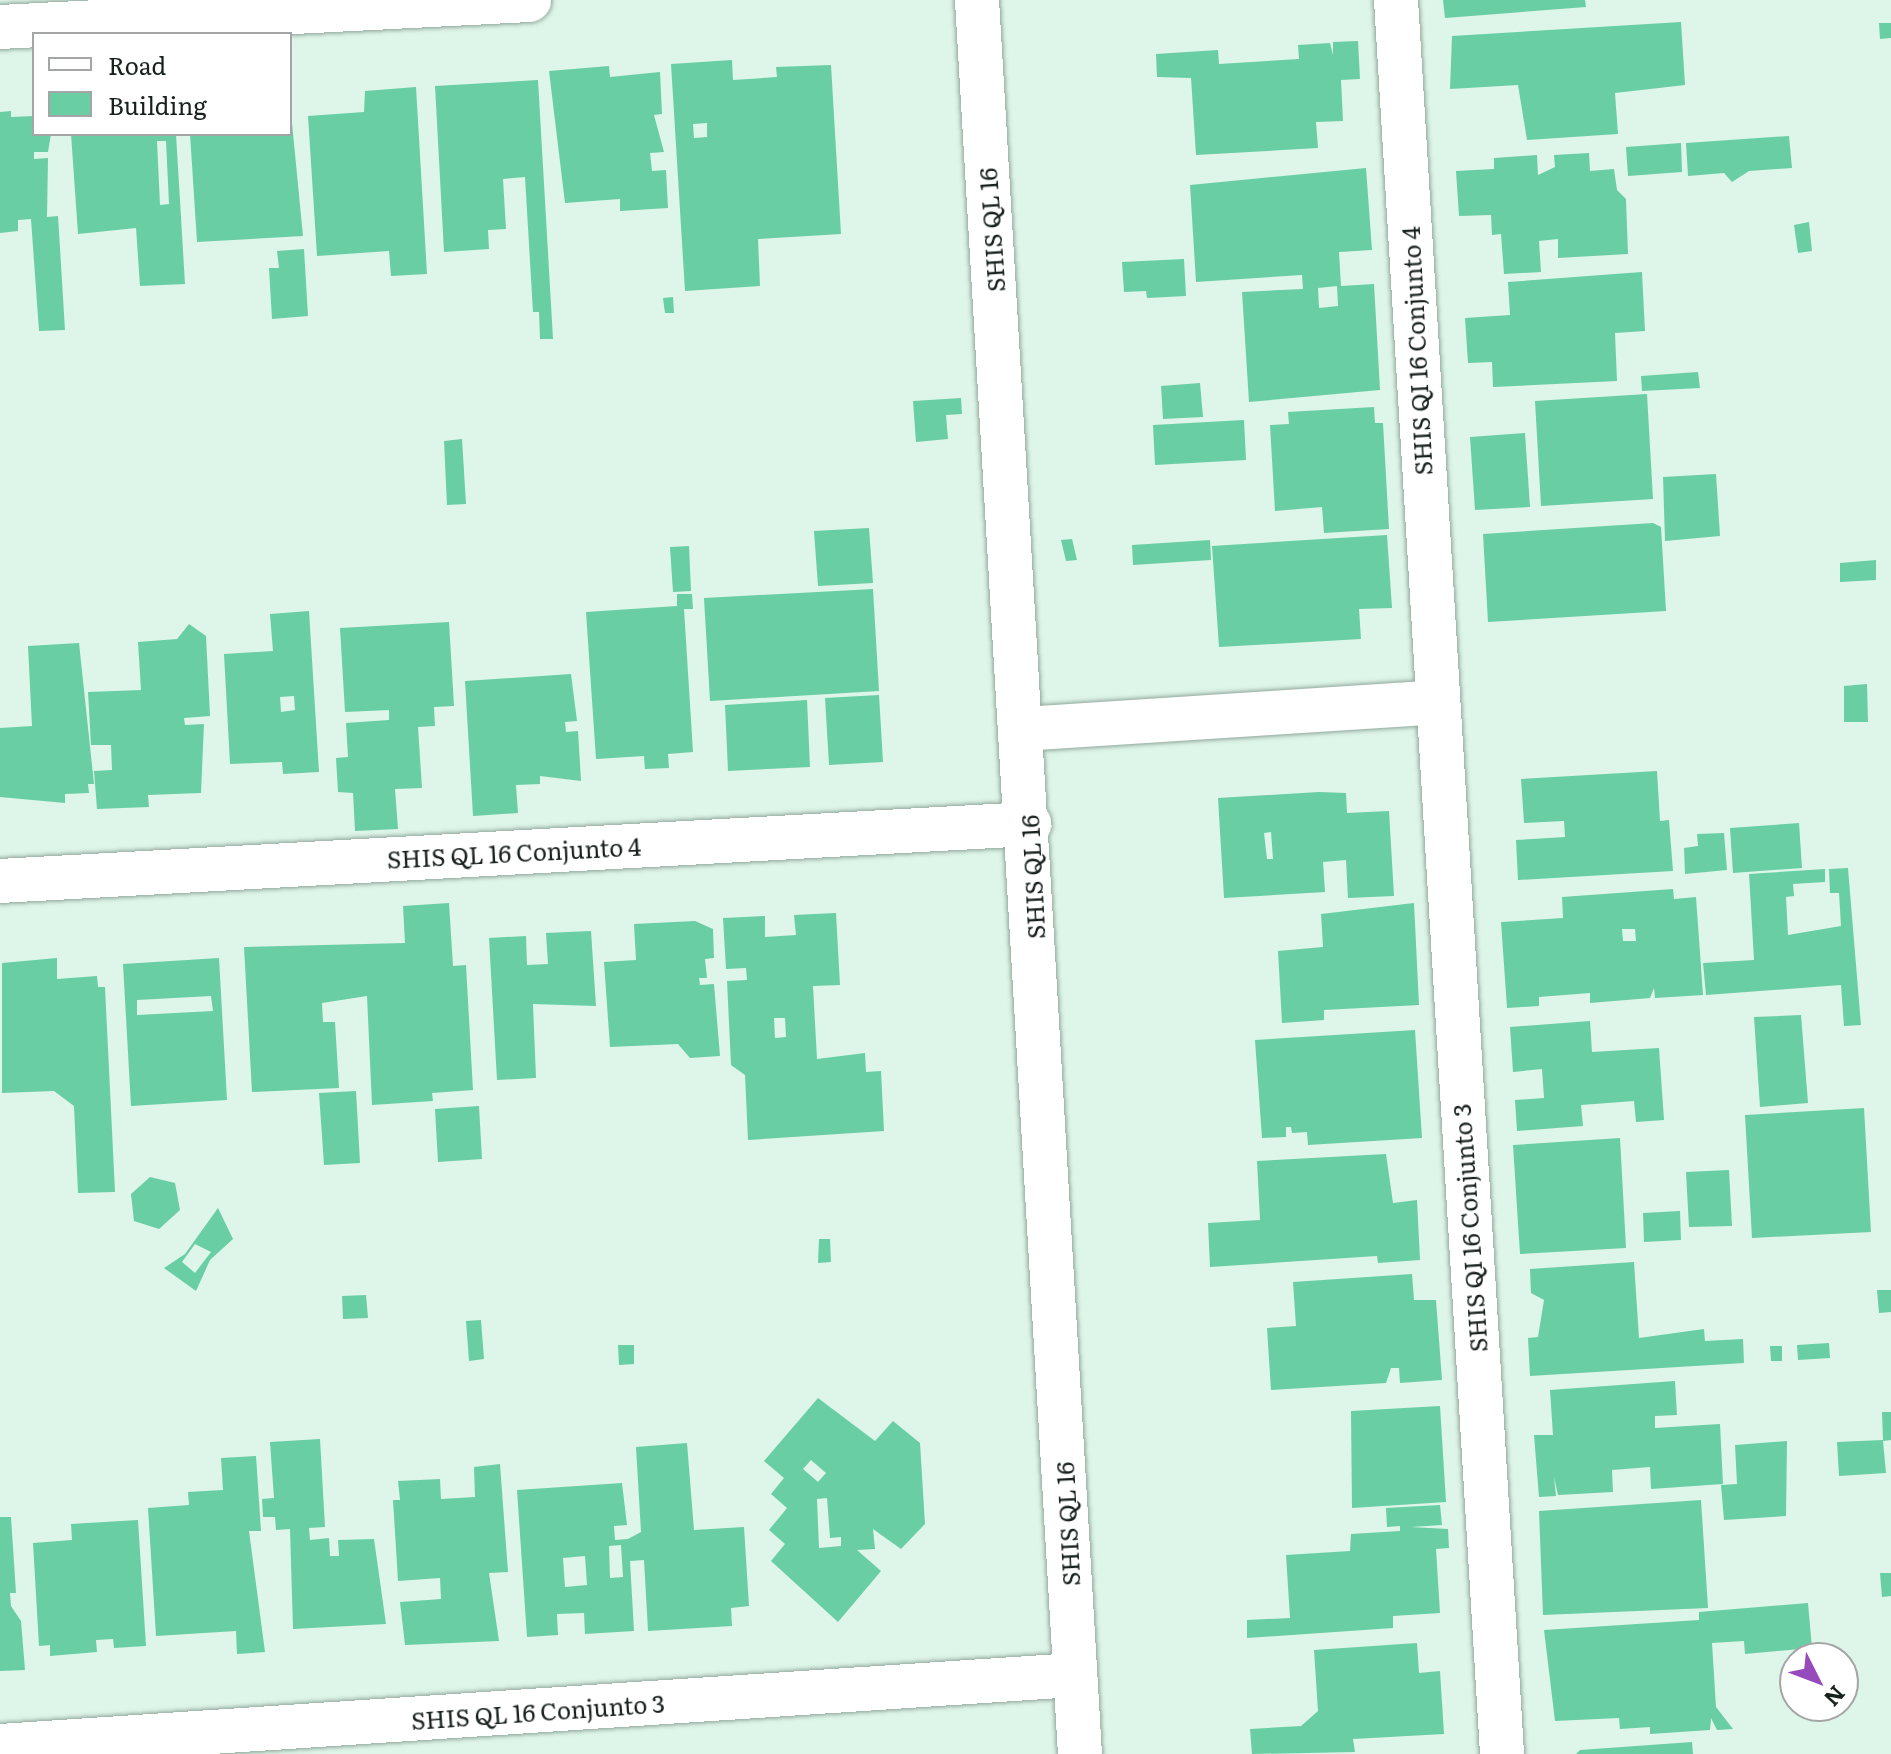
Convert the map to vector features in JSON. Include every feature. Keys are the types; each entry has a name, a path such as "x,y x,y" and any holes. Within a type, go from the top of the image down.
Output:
{"street":[{"path":"0,27 529,0"},
{"name":"SHIS QL 16","path":"977,0 1029,824 1080,1754"},
{"name":"SHIS QI 16 Conjunto 4","path":"1396,0 1435,702"},
{"path":"1023,729 1435,702"},
{"name":"SHIS QI 16 Conjunto 3","path":"1435,702 1502,1754"},
{"name":"SHIS QL 16 Conjunto 4","path":"0,881 1029,824"},
{"name":"SHIS QL 16 Conjunto 3","path":"0,1746 1075,1675"}],"building":[{"path":"1443,0 1585,0 1586,7 1445,18"},
{"path":"1681,22 1685,85 1615,93 1618,134 1527,140 1518,85 1450,89 1452,36"},
{"path":"1879,23 1891,23 1891,38 1880,39"},
{"path":"1358,41 1360,79 1341,80 1343,121 1316,122 1318,148 1196,155 1191,78 1157,77 1156,54 1218,50 1219,64 1299,59 1298,45 1330,43 1333,55 1333,42"},
{"path":"732,60 733,80 777,77 776,67 831,65 841,234 758,239 760,286 685,291 671,64","holes":["707,123 707,137 694,138 693,124"]},
{"path":"609,66 610,77 660,72 662,114 654,115 664,152 650,153 652,171 666,170 668,208 620,211 620,199 565,203 549,71"},
{"path":"538,80 553,339 540,339 539,312 533,312 525,177 503,179 506,229 488,230 489,249 444,252 435,86"},
{"path":"416,87 427,274 391,276 389,251 317,256 308,116 364,112 365,91"},
{"path":"11,111 11,117 32,116 32,136 51,136 48,152 34,152 34,159 48,158 47,217 58,216 65,330 39,331 31,219 18,220 18,231 0,233 0,112"},
{"path":"292,123 303,236 197,242 190,136 292,136"},
{"path":"71,136 176,136 185,284 140,286 136,228 78,234","holes":["157,141 166,141 169,204 160,205"]},
{"path":"1789,136 1792,168 1749,171 1732,182 1724,173 1688,176 1686,143"},
{"path":"1681,143 1682,172 1628,176 1626,147"},
{"path":"1589,153 1590,171 1614,169 1617,190 1626,199 1628,254 1558,258 1558,239 1539,241 1541,272 1504,274 1501,234 1492,235 1491,215 1459,216 1456,171 1494,169 1494,158 1537,155 1538,175 1555,167 1554,155"},
{"path":"1366,168 1372,250 1339,252 1341,286 1374,284 1380,390 1249,402 1242,292 1303,289 1302,275 1196,282 1190,185","holes":["1337,286 1338,306 1319,308 1318,288"]},
{"path":"1809,222 1812,251 1798,253 1794,225"},
{"path":"304,249 308,316 272,319 269,268 279,268 277,251"},
{"path":"1184,259 1186,296 1147,298 1146,291 1124,292 1122,262"},
{"path":"1642,272 1645,331 1615,333 1617,381 1493,387 1492,362 1468,363 1465,318 1510,315 1508,282"},
{"path":"673,297 674,313 665,313 663,298"},
{"path":"1698,372 1700,388 1642,391 1641,376"},
{"path":"1200,383 1203,417 1163,419 1161,386"},
{"path":"1647,394 1653,499 1541,506 1535,401"},
{"path":"961,398 962,414 946,415 948,439 916,442 913,401"},
{"path":"1374,407 1375,423 1383,423 1389,529 1324,533 1322,507 1275,511 1270,425 1289,424 1288,412"},
{"path":"1244,420 1246,460 1155,465 1153,425"},
{"path":"1525,433 1530,507 1475,510 1470,437"},
{"path":"462,439 466,504 447,505 444,441"},
{"path":"1716,474 1720,536 1665,541 1663,477"},
{"path":"1653,523 1661,527 1666,611 1488,622 1483,534"},
{"path":"869,528 873,583 818,586 814,531"},
{"path":"1387,535 1392,608 1359,609 1361,639 1219,647 1212,546"},
{"path":"1072,539 1077,560 1066,561 1061,540"},
{"path":"1210,540 1211,560 1133,565 1132,545"},
{"path":"689,546 691,591 673,592 670,547"},
{"path":"1876,560 1876,580 1840,582 1840,563"},
{"path":"873,589 879,691 710,701 704,598"},
{"path":"677,594 692,594 693,609 684,609 693,752 668,754 669,768 645,769 644,756 596,759 586,612 677,606"},
{"path":"309,611 319,772 283,774 282,762 230,764 224,654 273,651 270,614","holes":["294,696 295,710 281,712 280,697"]},
{"path":"449,622 454,706 434,707 435,726 418,727 422,788 395,789 398,829 355,831 353,793 338,792 336,758 348,757 346,723 389,720 389,710 345,712 340,628"},
{"path":"189,624 206,636 210,716 184,718 185,725 204,724 201,793 148,795 149,807 97,809 94,771 112,770 111,745 91,745 88,692 141,690 138,642 177,639"},
{"path":"79,643 94,784 88,784 89,793 65,794 65,803 0,797 0,728 32,726 28,646"},
{"path":"571,674 577,721 565,722 566,732 578,731 581,781 540,776 540,784 516,785 518,813 473,816 465,681"},
{"path":"1867,684 1868,722 1844,722 1844,686"},
{"path":"879,695 883,762 829,765 825,698"},
{"path":"807,700 810,767 728,771 725,705"},
{"path":"1657,771 1660,821 1669,820 1673,871 1518,880 1516,840 1565,837 1564,821 1524,823 1521,779"},
{"path":"1346,793 1347,813 1389,811 1394,896 1348,898 1346,860 1323,862 1325,892 1224,898 1218,798","holes":["1271,832 1273,859 1267,859 1264,833"]},
{"path":"1799,823 1802,868 1733,873 1730,828"},
{"path":"1724,833 1727,870 1685,874 1684,848 1698,846 1697,834"},
{"path":"1848,868 1861,1025 1844,1026 1841,985 1706,995 1703,963 1754,960 1749,874 1825,869 1825,882 1793,884 1794,896 1786,897 1788,935 1841,926 1839,893 1830,893 1829,869"},
{"path":"1673,889 1674,899 1696,897 1703,995 1655,998 1654,988 1650,998 1590,1003 1590,993 1539,997 1539,1006 1507,1008 1501,922 1563,918 1562,897","holes":["1622,929 1635,929 1636,941 1623,941"]},
{"path":"449,903 453,966 466,965 473,1090 432,1093 433,1101 372,1105 367,996 322,1003 323,1022 335,1022 339,1088 252,1092 244,947 405,943 403,906"},
{"path":"1414,903 1419,1005 1324,1010 1324,1020 1282,1023 1278,951 1323,947 1321,914"},
{"path":"836,913 840,985 813,986 817,1059 865,1053 866,1072 881,1071 884,1131 748,1140 745,1075 731,1065 727,981 747,980 746,968 726,969 723,918 765,916 765,937 796,935 794,915","holes":["774,1018 785,1018 786,1037 775,1038"]},
{"path":"695,921 713,929 714,958 705,959 707,978 699,978 700,985 714,984 720,1056 690,1058 678,1044 610,1047 604,962 636,960 634,924"},
{"path":"591,931 596,1006 533,1004 536,1078 497,1080 489,938 526,936 527,965 548,964 546,933"},
{"path":"57,958 57,979 97,976 98,987 105,987 115,1192 78,1193 74,1106 54,1091 2,1093 2,963"},
{"path":"219,958 227,1100 131,1106 123,964","holes":["211,996 213,1011 137,1015 137,1000"]},
{"path":"1801,1015 1808,1103 1760,1107 1754,1017"},
{"path":"1590,1021 1592,1052 1659,1048 1664,1120 1636,1122 1634,1101 1581,1105 1583,1126 1517,1131 1515,1100 1544,1098 1542,1069 1513,1072 1510,1027"},
{"path":"1415,1030 1422,1138 1308,1145 1307,1132 1292,1133 1291,1127 1286,1127 1286,1137 1262,1138 1255,1040"},
{"path":"356,1091 360,1163 324,1165 319,1093"},
{"path":"479,1106 482,1159 438,1162 435,1109"},
{"path":"1864,1108 1871,1232 1752,1238 1745,1115"},
{"path":"1620,1138 1626,1248 1520,1254 1513,1145"},
{"path":"1386,1154 1393,1203 1417,1200 1420,1260 1378,1263 1377,1256 1210,1267 1208,1223 1260,1220 1257,1161"},
{"path":"1729,1170 1732,1226 1689,1227 1686,1172"},
{"path":"150,1177 175,1183 180,1210 159,1229 134,1221 131,1194"},
{"path":"218,1208 233,1239 210,1260 196,1291 164,1268 185,1254","holes":["195,1244 211,1252 195,1273 182,1262"]},
{"path":"1680,1211 1681,1240 1644,1242 1643,1213"},
{"path":"819,1239 830,1239 831,1262 818,1263"},
{"path":"1634,1262 1639,1338 1704,1329 1705,1341 1743,1339 1744,1363 1530,1376 1528,1338 1538,1337 1544,1300 1531,1293 1530,1269"},
{"path":"1412,1274 1414,1300 1436,1300 1442,1380 1400,1383 1399,1368 1391,1368 1386,1383 1271,1390 1267,1328 1296,1326 1293,1282"},
{"path":"1877,1290 1891,1290 1891,1312 1879,1313"},
{"path":"366,1295 368,1318 343,1319 342,1296"},
{"path":"481,1320 484,1359 469,1361 466,1321"},
{"path":"1829,1343 1830,1358 1798,1360 1797,1345"},
{"path":"618,1345 634,1345 634,1364 619,1365"},
{"path":"1770,1346 1782,1346 1782,1361 1771,1361"},
{"path":"1675,1381 1677,1415 1655,1416 1655,1428 1720,1424 1723,1484 1651,1489 1650,1467 1612,1470 1613,1492 1558,1495 1554,1477 1556,1496 1539,1497 1534,1435 1553,1435 1550,1390"},
{"path":"818,1398 875,1441 893,1421 920,1443 925,1524 901,1549 873,1529 875,1549 857,1550 881,1571 838,1622 771,1561 785,1544 769,1530 787,1508 771,1494 784,1478 764,1461","holes":["811,1460 826,1473 818,1482 803,1469","827,1498 830,1538 841,1537 841,1546 819,1548 817,1499"]},
{"path":"1440,1406 1446,1502 1352,1508 1351,1411"},
{"path":"1882,1412 1891,1412 1891,1440 1883,1441 1886,1473 1839,1476 1837,1442 1883,1440"},
{"path":"320,1439 325,1527 309,1528 310,1540 329,1538 330,1556 339,1556 338,1540 374,1539 386,1624 293,1629 290,1529 276,1530 275,1517 263,1517 262,1499 274,1498 270,1442"},
{"path":"1787,1441 1786,1516 1724,1520 1721,1485 1737,1484 1735,1445"},
{"path":"687,1443 694,1530 744,1527 749,1606 731,1608 732,1626 648,1631 644,1560 630,1561 634,1631 585,1634 584,1613 557,1614 558,1635 527,1637 517,1490 622,1483 627,1525 614,1526 615,1540 628,1539 641,1532 636,1447","holes":["621,1545 623,1577 610,1578 609,1546","585,1556 587,1585 565,1587 563,1558"]},
{"path":"256,1456 261,1531 249,1531 265,1652 237,1654 236,1631 156,1636 148,1508 189,1505 188,1492 223,1490 221,1458"},
{"path":"500,1464 508,1572 489,1573 499,1641 405,1645 400,1602 441,1599 440,1578 398,1581 393,1500 400,1500 398,1481 440,1479 441,1499 475,1497 474,1467"},
{"path":"1701,1500 1708,1608 1543,1615 1539,1511"},
{"path":"1440,1505 1442,1525 1411,1527 1448,1529 1449,1548 1436,1549 1440,1613 1393,1616 1393,1628 1247,1638 1247,1620 1290,1618 1286,1555 1350,1551 1351,1534 1400,1531 1400,1526 1387,1527 1386,1508"},
{"path":"0,1517 11,1517 16,1593 10,1593 11,1606 21,1621 25,1670 0,1671"},
{"path":"138,1520 146,1646 114,1648 113,1639 96,1640 97,1652 50,1656 50,1645 39,1646 33,1543 72,1540 71,1524"},
{"path":"1880,1573 1891,1573 1891,1596 1882,1597"},
{"path":"1808,1603 1811,1642 1779,1642 1779,1651 1745,1654 1744,1641 1712,1643 1716,1707 1733,1729 1717,1730 1711,1718 1710,1730 1650,1734 1650,1727 1620,1729 1619,1718 1555,1721 1544,1630 1699,1620 1699,1612"},
{"path":"1417,1643 1419,1673 1440,1671 1444,1734 1353,1739 1355,1752 1252,1754 1250,1729 1301,1726 1318,1711 1314,1650"},
{"path":"1692,1742 1693,1754 1576,1754 1580,1750"}]}
